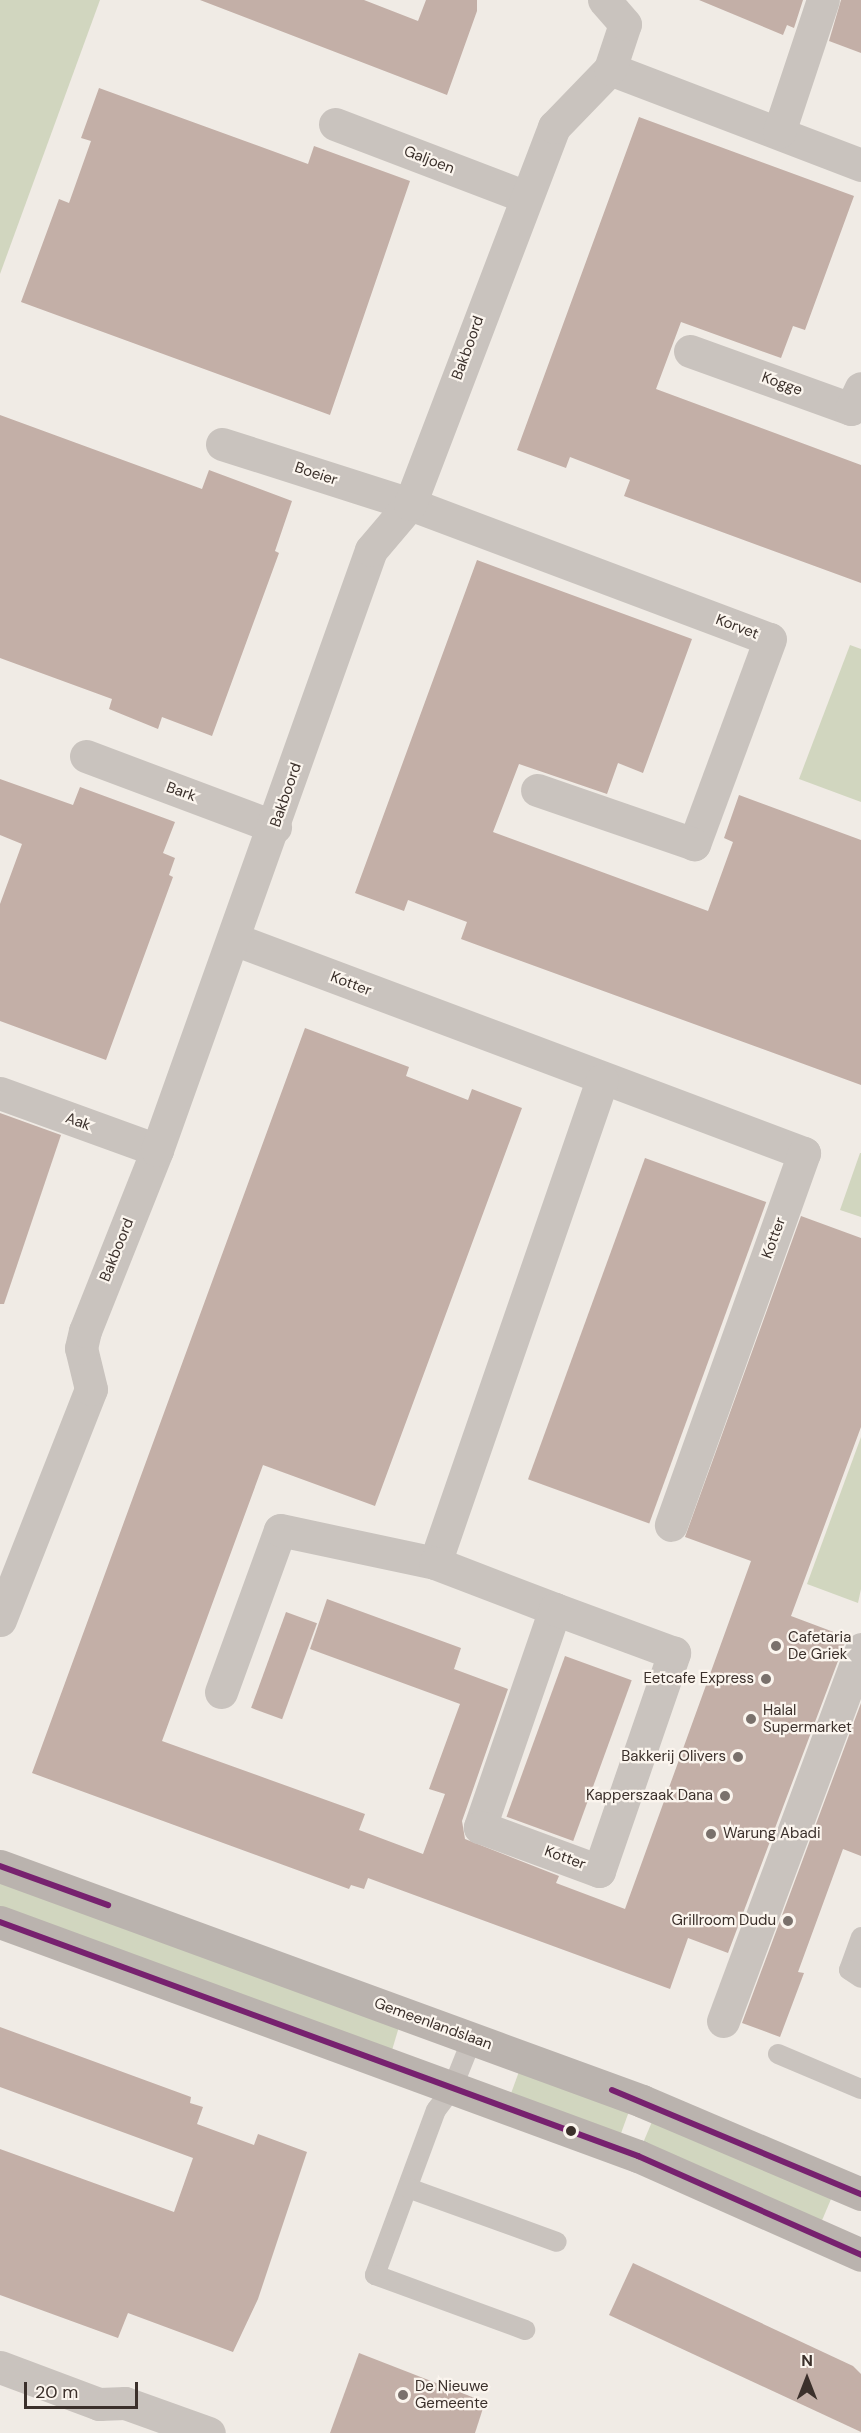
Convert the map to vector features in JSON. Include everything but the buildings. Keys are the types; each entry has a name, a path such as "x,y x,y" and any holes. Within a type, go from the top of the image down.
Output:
{"street":[{"name":"Bakboord","path":"0,1620 91,1389 83,1337 157,1150 275,827 371,550 410,504 524,196 554,127 610,69 625,24 604,0"},
{"path":"779,132 823,0"},
{"path":"610,69 861,165"},
{"name":"Galjoen","path":"335,124 524,196"},
{"name":"Kogge","path":"690,351 851,409 861,388"},
{"name":"Boeier","path":"222,444 410,504"},
{"name":"Korvet","path":"410,504 770,639 694,844 537,790"},
{"name":"Bark","path":"86,756 275,827"},
{"name":"Kotter","path":"234,939 602,1080 804,1153 671,1525"},
{"path":"435,1563 602,1080"},
{"name":"Aak","path":"0,1093 157,1150"},
{"name":"Kotter","path":"221,1692 280,1530 435,1563 674,1653 599,1871 480,1827 555,1609"},
{"path":"723,2021 861,1649"},
{"name":"Gemeenlandslaan","path":"0,1866 677,2115 861,2194"},
{"path":"0,1922 638,2156 861,2255"},
{"path":"0,2367 99,2404 125,2403 209,2433"}],"lane":[{"path":"861,1937 849,1970 861,1978"},
{"path":"472,2039 452,2089 436,2110 375,2275 525,2330"},
{"path":"778,2054 861,2089"},
{"path":"408,2188 556,2242"}],"green space":[{"path":"0,0 100,0 0,274"},
{"path":"850,645 861,649 861,802 799,779"},
{"path":"861,1153 861,1217 840,1210"},
{"path":"861,1437 861,1589 858,1603 807,1584"},
{"path":"0,1877 401,2020 390,2057 0,1913"},
{"path":"521,2066 631,2106 619,2138 509,2098"},
{"path":"654,2117 833,2193 821,2223 641,2146"}],"transit line":[{"path":"0,1866 108,1905"},
{"path":"0,1922 638,2156 861,2255"},
{"path":"612,2090 861,2194"}],"place":[{"name":"Cafetaria De Griek","path":"776,1646"},
{"name":"Eetcafe Express","path":"766,1679"},
{"name":"Halal Supermarket","path":"751,1719"},
{"name":"Bakkerij Olivers","path":"738,1757"},
{"name":"Kapperszaak Dana","path":"725,1796"},
{"name":"Warung Abadi","path":"711,1834"},
{"name":"Grillroom Dudu","path":"788,1921"},
{"name":"De Nieuwe Gemeente","path":"403,2395"}]}
